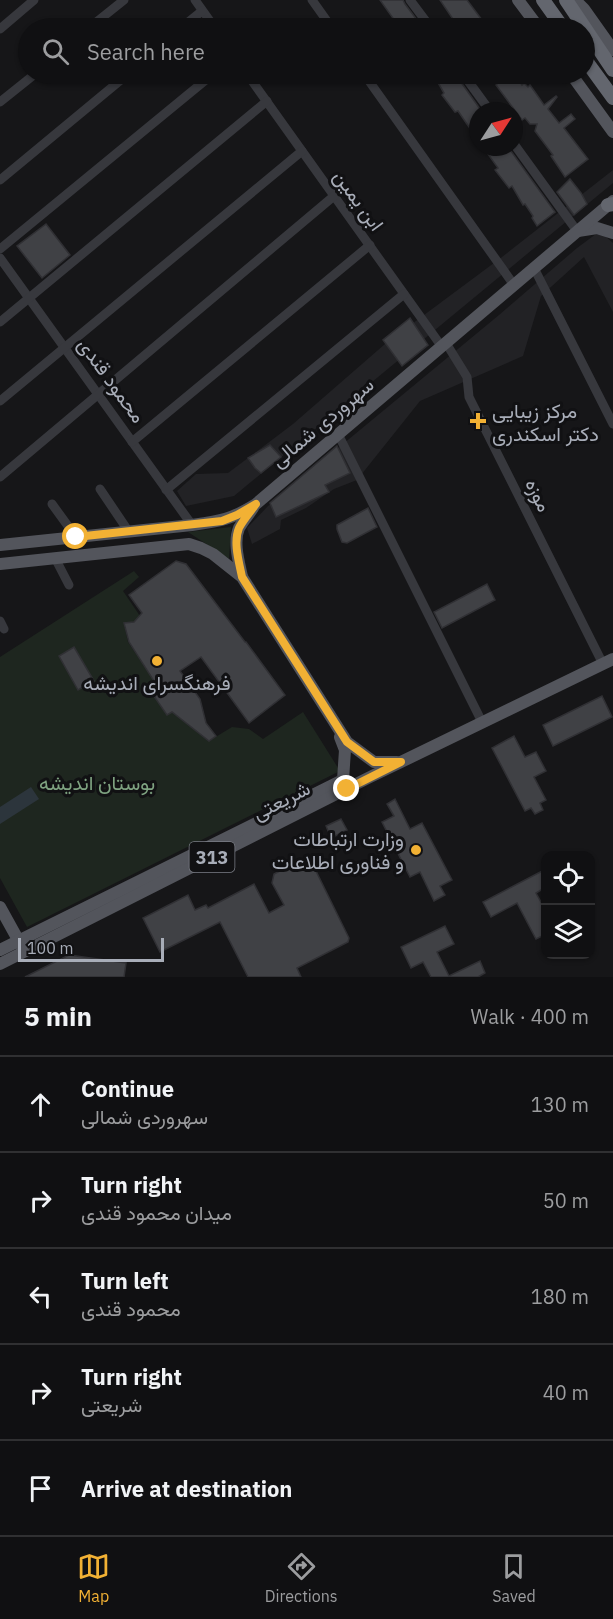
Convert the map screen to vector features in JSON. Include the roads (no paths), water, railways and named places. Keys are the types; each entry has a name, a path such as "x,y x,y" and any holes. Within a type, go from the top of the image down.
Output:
{"highway":[{"path":"543,0 556,18"},
{"path":"566,0 578,18"},
{"path":"595,43 613,70"},
{"path":"595,72 613,98"}],"main road":[{"path":"518,0 532,18"},
{"path":"575,0 590,18"},
{"path":"595,25 613,50"},
{"path":"578,84 613,132"},
{"name":"سهروردی شمالی","path":"0,545 192,525 222,521 237,515 256,504 611,203"},
{"path":"577,231 597,228 613,232"},
{"path":"242,577 237,536 239,528 256,504"},
{"path":"0,564 189,544 201,548 213,554 242,577 347,742 374,762 401,762"},
{"name":"شریعتی","path":"0,950 21,946 608,661"},
{"name":"شریعتی","path":"0,964 21,946 343,780 345,750 336,727"},
{"path":"0,907 21,946"}],"street":[{"path":"0,28 34,0"},
{"path":"102,18 124,0"},
{"path":"195,0 207,18"},
{"path":"312,0 325,18"},
{"path":"410,0 423,18"},
{"path":"193,18 202,11"},
{"path":"0,102 22,84"},
{"path":"0,180 116,84"},
{"path":"0,249 201,84"},
{"name":"ابن یمین","path":"254,84 404,294 444,345"},
{"path":"371,84 514,285"},
{"path":"470,84 483,102"},
{"path":"0,322 267,101"},
{"path":"0,401 302,151"},
{"path":"523,156 577,231"},
{"path":"0,477 334,196"},
{"path":"132,442 370,245"},
{"name":"محمود قندی","path":"0,258 192,525"},
{"path":"534,268 613,424"},
{"path":"166,490 404,294"},
{"name":"موزه","path":"444,345 467,377 469,398 608,661"},
{"path":"338,434 482,722"},
{"path":"100,489 129,532"},
{"path":"52,504 76,537"},
{"path":"55,558 69,585"}],"place":[{"name":"مرکز زیبایی دکتر اسکندری","path":"478,421"},
{"name":"فرهنگسرای اندیشه","path":"157,661"},
{"name":"وزارت ارتباطات و فناوری اطلاعات","path":"416,850"}],"park label":[{"name":"بوستان اندیشه","path":"97,782"}]}
